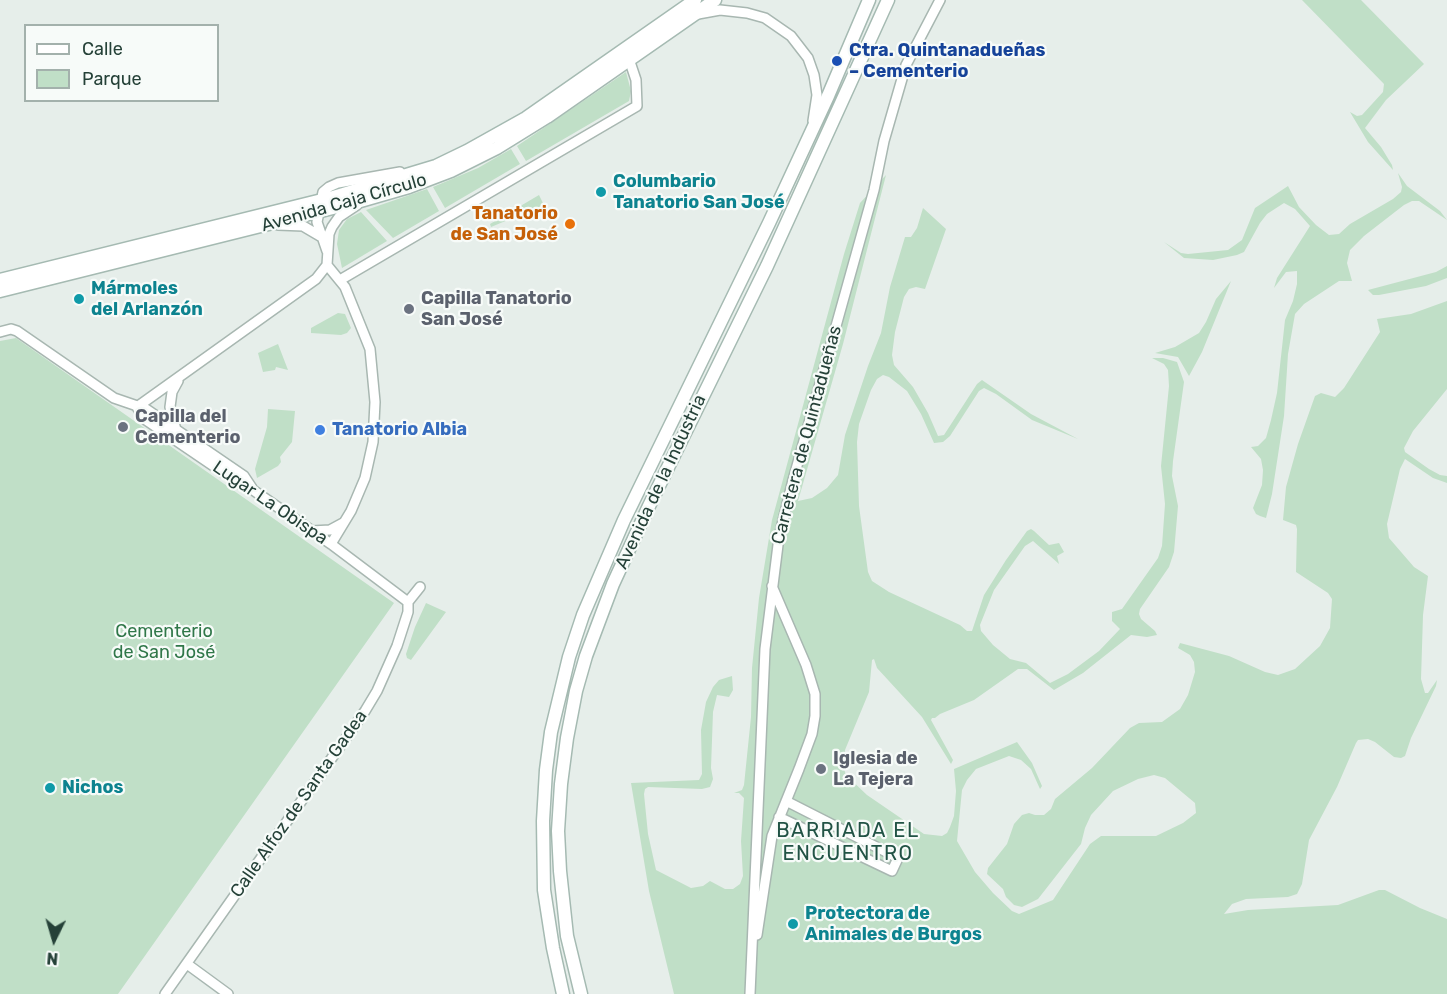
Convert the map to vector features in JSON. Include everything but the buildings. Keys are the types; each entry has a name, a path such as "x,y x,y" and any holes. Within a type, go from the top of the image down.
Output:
{"main road":[{"name":"Avenida Caja Círculo","path":"0,291 267,225 315,205 436,166 526,118 695,0"},
{"name":"Avenida Caja Círculo","path":"0,280 315,205 394,192 451,171 497,148 547,117 715,0"},
{"name":"Avenida de la Industria","path":"563,994 548,914 543,844 546,770 554,712 562,679 583,615 624,520 781,197 869,0"},
{"name":"Avenida de la Industria","path":"580,994 566,927 558,831 567,738 584,662 609,594 649,506 767,266 888,0"}],"street":[{"name":"Carretera de Quintadueñas","path":"750,994 762,688 772,586 780,533 874,190 884,141 911,52 940,0"},
{"name":"Avenida de la Industria","path":"692,15 720,10 758,15 774,23 791,36 808,58 817,90 813,123 781,197"},
{"path":"340,280 637,106 636,80 629,59"},
{"path":"324,235 339,217 351,208 394,192"},
{"path":"137,407 309,285 323,271 327,265 328,253 323,219 315,205"},
{"path":"267,225 303,226 324,235"},
{"path":"327,265 340,280 370,349 375,402 370,460 357,497 331,544"},
{"name":"Lugar La Obispa","path":"0,332 11,329 17,331 114,398 137,407 143,418 331,544 408,602"},
{"path":"176,430 171,415 170,401 172,392 182,377"},
{"path":"137,407 146,409 244,476 253,490"},
{"path":"312,531 330,530 345,522"},
{"path":"752,946 759,924 772,836 812,734 815,716 815,694 794,633 772,586"},
{"path":"408,602 420,587"},
{"name":"Calle Alfoz de Santa Gadea","path":"165,994 352,731 377,691 397,646 408,612 408,602"},
{"path":"779,817 892,871 898,858 786,801"},
{"path":"186,964 228,994"}],"green space":[{"path":"1302,0 1361,0 1424,64 1386,100 1365,128 1381,147 1393,170 1368,142 1350,112 1357,116 1362,115 1383,92 1384,84"},
{"path":"626,72 631,91 629,101 526,161 517,146"},
{"path":"511,149 520,164 445,208 433,187 478,168"},
{"path":"1398,173 1407,186 1440,211 1447,220 1419,201 1412,201 1404,205 1350,250 1347,263 1352,281 1339,281 1304,304 1295,314 1288,354 1284,416 1272,494 1266,518 1260,516 1253,508 1262,485 1263,470 1261,459 1251,447 1258,446 1266,438 1271,420 1277,393 1285,320 1293,301 1297,271 1286,272 1274,288 1277,278 1310,226 1295,209 1284,203 1267,214 1244,252 1237,255 1213,260 1184,258 1164,242 1181,253 1188,254 1228,250 1242,240 1255,208 1288,186 1299,207 1316,225 1329,235 1339,234 1350,224 1401,192"},
{"path":"886,175 843,344 798,501 812,498 827,488 838,475 845,435 881,333 890,287 905,237 911,237 917,228 923,208 946,229 925,289 916,287 909,289 904,297 892,355 894,365 913,387 938,436 944,435 977,384 982,380 1031,414 1078,439 1032,420 984,388 979,391 950,436 943,442 934,443 921,414 907,391 889,377 883,375 877,379 859,424 857,442 859,506 868,572 872,581 889,592 960,625 967,631 972,631 984,595 1006,560 1027,531 1031,529 1049,545 1059,543 1064,552 1057,556 1059,564 1033,541 1025,546 994,590 980,625 981,631 1010,659 1026,663 1050,683 1068,674 1099,651 1120,629 1112,621 1112,612 1122,609 1158,558 1162,546 1165,504 1161,466 1169,386 1168,370 1164,364 1152,358 1177,362 1184,382 1172,476 1178,506 1174,552 1169,567 1140,609 1139,614 1157,635 1147,637 1131,635 1083,673 1054,690 1027,669 1018,669 974,700 932,718 953,760 951,764 922,717 877,668 874,659 872,660 869,692 845,750 843,766 846,775 867,795 924,834 942,836 950,827 954,816 956,791 954,769 1017,742 1032,763 1042,786 1040,789 1031,769 1021,760 1009,756 976,769 962,790 957,841 975,872 993,893 1012,911 1019,914 1053,900 1090,844 1101,836 1156,836 1183,823 1196,813 1195,803 1165,778 1154,775 1138,779 1113,791 1091,815 1081,844 1038,899 1022,907 1014,905 1006,897 1003,889 987,874 988,868 1007,844 1014,824 1022,815 1029,813 1044,815 1051,809 1055,799 1092,768 1130,728 1139,723 1162,722 1180,709 1188,695 1195,672 1194,662 1190,655 1178,648 1180,643 1229,656 1265,672 1278,675 1295,669 1320,646 1330,628 1332,599 1328,593 1296,572 1296,525 1283,520 1286,487 1315,396 1321,393 1335,397 1344,388 1380,332 1377,319 1411,314 1447,301 1447,389 1413,431 1404,448 1405,452 1429,469 1447,476 1447,483 1433,478 1405,459 1400,469 1387,524 1389,538 1414,567 1428,576 1423,615 1421,679 1425,693 1428,693 1437,680 1436,686 1411,738 1405,756 1394,757 1375,742 1368,739 1358,740 1337,787 1309,840 1302,884 1297,894 1288,897 1246,899 1232,904 1224,914 1248,910 1338,905 1379,890 1385,890 1447,919 1447,994 674,994 649,891 631,783 699,780 702,774 701,730 706,702 719,680 732,676 733,690 729,697 717,695 713,712 711,768 713,779 710,787 702,789 648,787 644,794 648,834 656,870 691,888 703,886 710,881 725,889 733,889 740,884 743,876 741,841 744,798 739,793 734,793 742,790 744,785 759,598 772,520 860,203"},
{"path":"427,189 439,211 393,238 366,210"},
{"path":"539,195 544,205 491,227 490,224"},
{"path":"361,212 387,241 342,268 337,244 339,230 347,219"},
{"path":"1447,266 1447,278 1426,286 1379,295 1373,295 1368,290 1436,272"},
{"path":"1231,281 1202,352 1189,376 1178,357 1155,353 1175,347 1199,333 1216,299"},
{"path":"338,313 345,314 351,328 347,333 341,335 311,333 311,328"},
{"name":"Cementerio de San José","path":"16,338 394,603 118,994 0,994 0,341"},
{"path":"278,344 288,370 276,367 275,370 263,372 258,353"},
{"path":"268,409 295,411 292,442 280,457 281,462 278,466 257,478 255,469 267,427"},
{"path":"426,603 446,612 411,660 406,654"}],"place":[{"name":"Ctra. Quintanadueñas – Cementerio","path":"837,61"},
{"name":"Columbario Tanatorio San José","path":"601,192"},
{"name":"Tanatorio de San José","path":"570,224"},
{"name":"Mármoles del Arlanzón","path":"79,299"},
{"name":"Capilla Tanatorio San José","path":"409,309"},
{"name":"Capilla del Cementerio","path":"123,427"},
{"name":"Tanatorio Albia","path":"320,430"},
{"name":"Iglesia de La Tejera","path":"821,769"},
{"name":"Nichos","path":"50,788"},
{"name":"Protectora de Animales de Burgos","path":"793,924"}],"district":[{"name":"BARRIADA EL ENCUENTRO","path":"848,842"}]}
